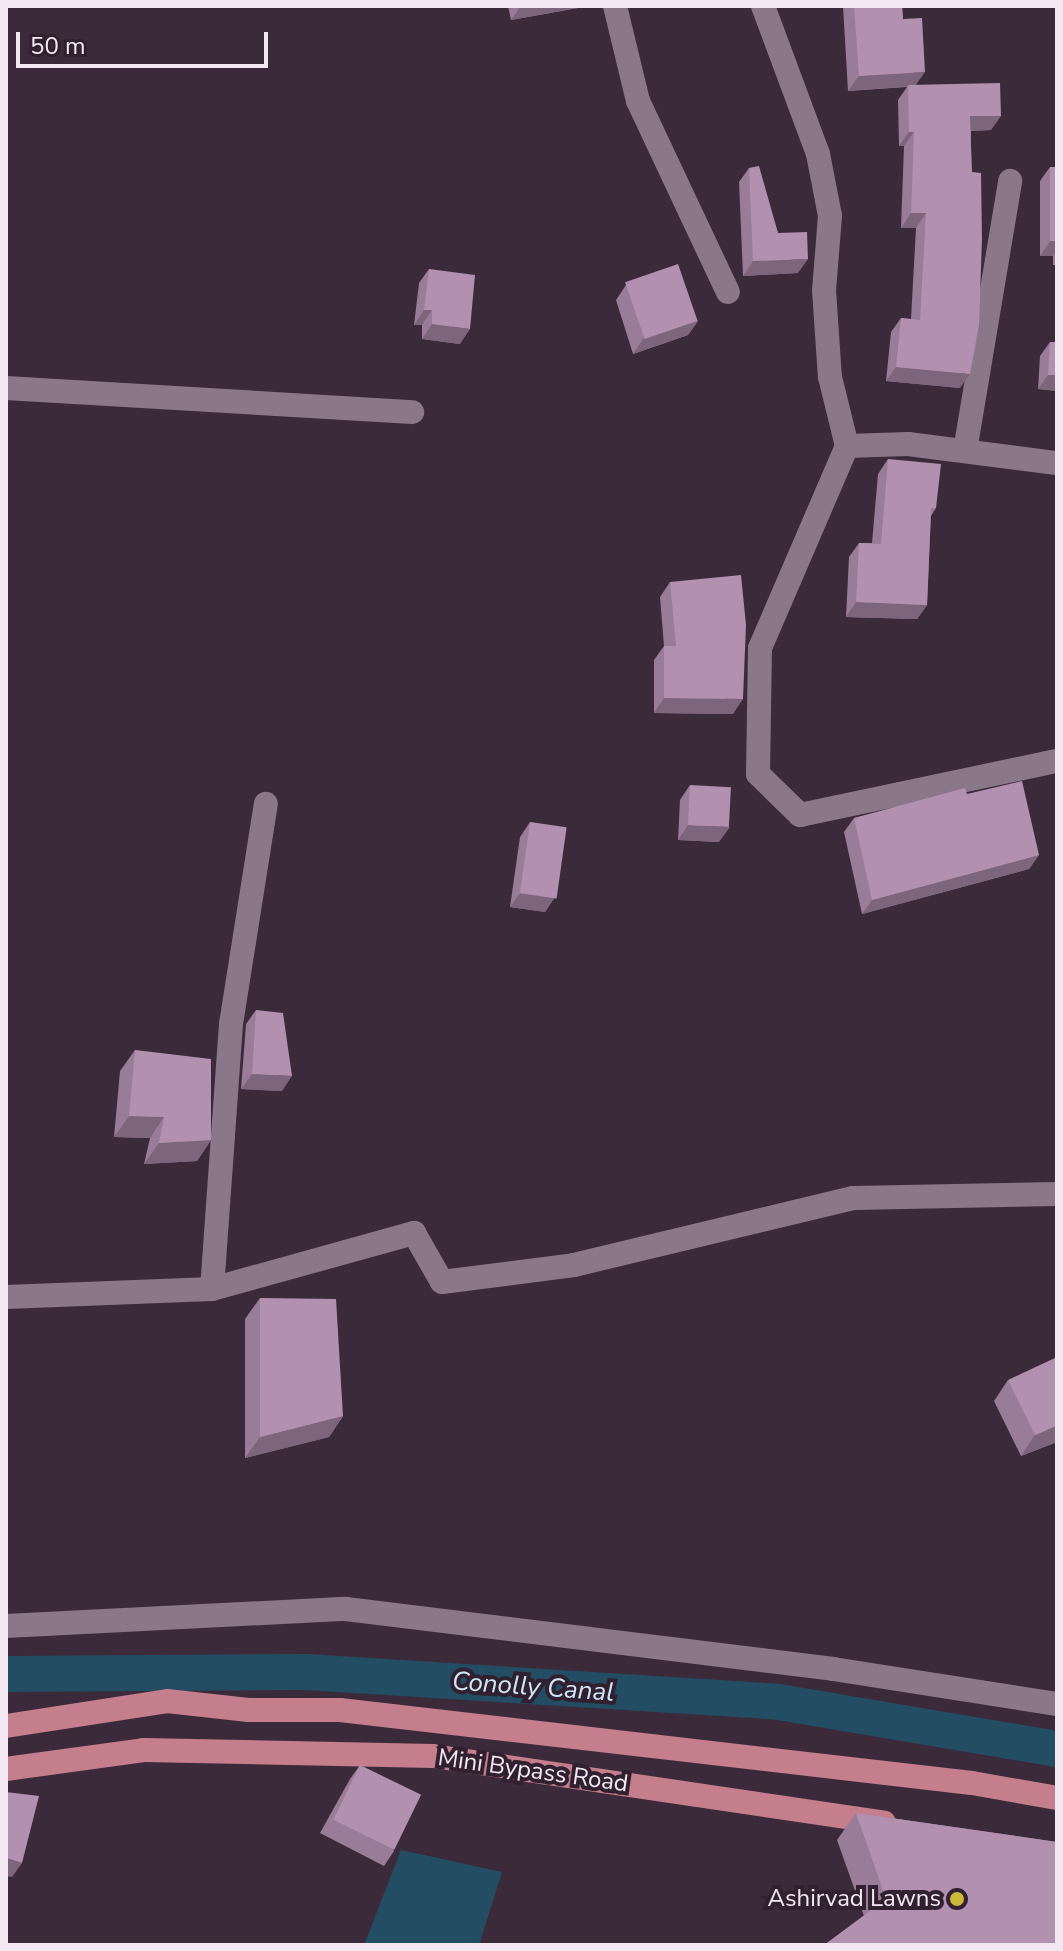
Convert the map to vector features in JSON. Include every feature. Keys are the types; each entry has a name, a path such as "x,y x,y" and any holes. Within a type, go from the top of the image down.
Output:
{"main road":[{"name":"Mini Bypass Road","path":"6,1726 167,1701 249,1710 340,1710 972,1783 1057,1798"},
{"name":"Mini Bypass Road","path":"6,1769 144,1750 433,1756 917,1828"}],"street":[{"path":"615,6 638,101 728,292"},
{"path":"763,6 818,154 830,216 824,290 830,377 847,446 760,648 758,774 800,815 1057,761"},
{"path":"965,451 1010,181"},
{"path":"6,388 412,412"},
{"path":"847,446 908,444 1057,463"},
{"path":"212,1289 231,1024 266,804"},
{"path":"6,1297 212,1289 414,1233 442,1282 574,1265 853,1198 1057,1194"},
{"path":"6,1626 346,1609 833,1669 1057,1704"}],"water":[{"path":"401,1850 502,1872 479,1945 364,1945"}],"building":[{"path":"854,6 902,6 903,19 922,18 925,72 859,76"},
{"path":"1000,83 1001,116 970,116 972,172 981,173 982,239 979,325 970,374 896,367 901,318 920,320 926,213 911,213 914,132 909,132 908,85"},
{"path":"759,166 778,233 807,232 808,259 753,261 749,168"},
{"path":"1050,167 1057,167 1057,241 1050,241"},
{"path":"678,264 698,321 645,339 625,282"},
{"path":"429,269 475,275 470,329 432,324 432,310 424,310"},
{"path":"1050,342 1057,342 1057,375 1048,375"},
{"path":"888,459 941,464 936,508 931,508 927,605 856,602 859,543 881,544"},
{"path":"741,575 746,625 743,699 664,698 664,646 676,646 670,582"},
{"path":"1022,781 1039,855 872,900 854,818 965,788 967,794"},
{"path":"690,785 731,787 729,827 688,825"},
{"path":"530,822 567,827 557,898 520,893"},
{"path":"256,1010 283,1013 292,1076 252,1074"},
{"path":"135,1050 211,1059 211,1140 159,1143 164,1117 129,1116"},
{"path":"260,1298 336,1299 343,1416 260,1437"},
{"path":"1057,1357 1057,1426 1035,1435 1008,1380"},
{"path":"360,1765 421,1795 394,1850 333,1820"},
{"path":"6,1792 39,1796 22,1863 6,1858"},
{"name":"Ashirvad Lawns","path":"856,1813 1057,1842 1057,1945 824,1945 886,1899"}],"waterway":[{"name":"Conolly Canal","path":"6,1674 306,1672 779,1702 1057,1749"}],"place":[{"name":"Ashirvad Lawns","path":"957,1899"}]}
